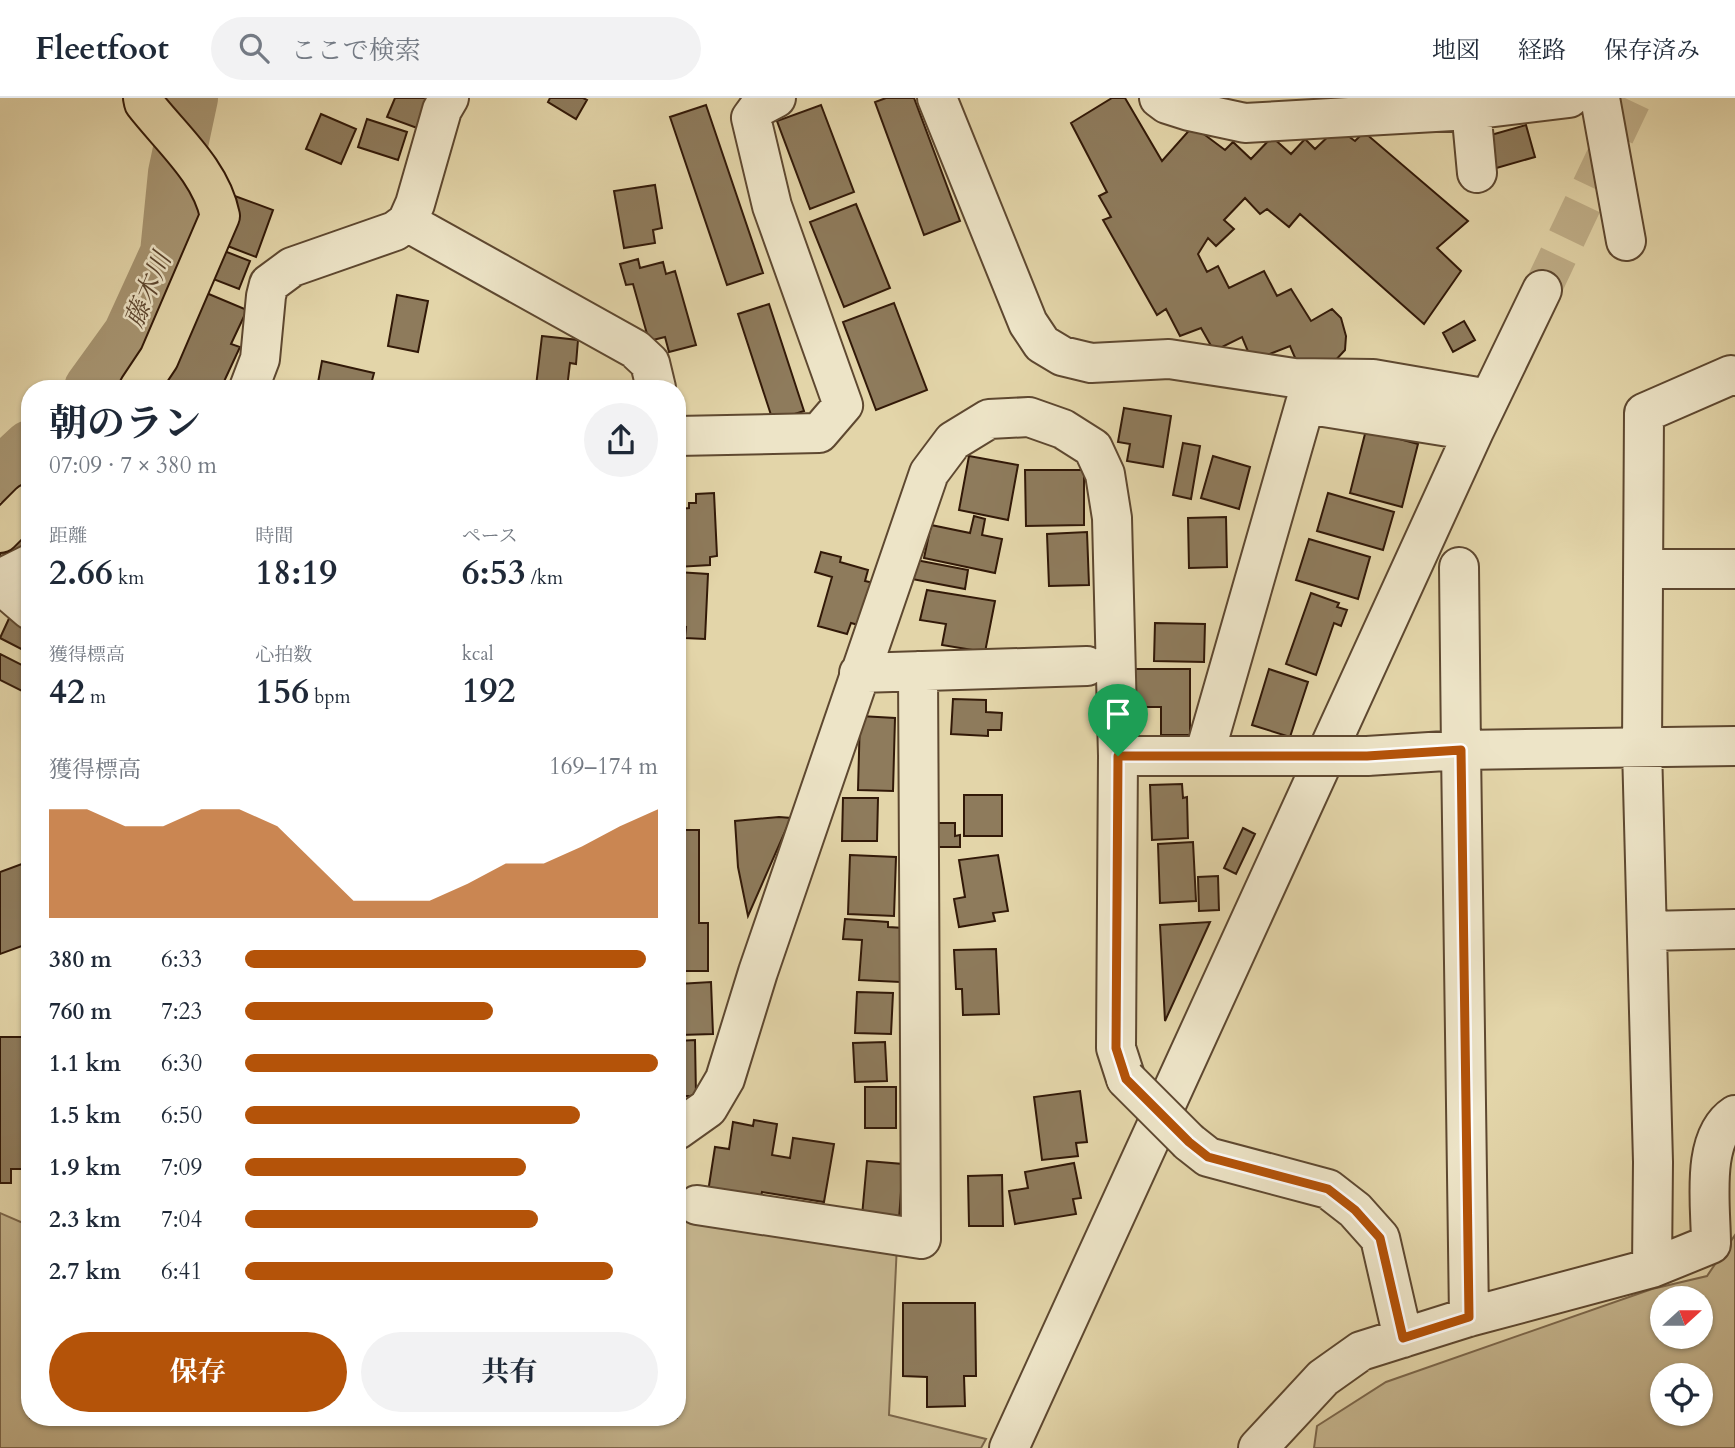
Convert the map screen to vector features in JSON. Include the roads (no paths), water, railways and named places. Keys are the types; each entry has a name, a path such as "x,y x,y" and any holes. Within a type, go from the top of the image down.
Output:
{"main road":[{"path":"142,104 204,176 216,198 220,216 159,358 144,380"},
{"path":"0,533 21,512"}],"street":[{"path":"252,380 260,359 269,284 292,267 395,231 407,222 415,204 442,110 449,98"},
{"path":"686,436 819,433 843,405 772,206 751,118 759,107 776,98"},
{"path":"937,98 1028,323 1042,344 1062,356 1091,363 1169,359 1294,378 1373,379 1482,415"},
{"path":"1159,98 1167,104 1189,111 1245,123 1569,98"},
{"path":"1600,98 1626,241"},
{"path":"1470,104 1478,173"},
{"path":"407,222 635,349 650,363 654,380"},
{"path":"1009,1448 1482,415 1542,290"},
{"path":"1653,1268 1643,748 1644,413 1731,375 1735,376"},
{"path":"1204,756 1305,404 1482,415"},
{"path":"686,1124 708,1108 725,1079 758,972 929,473 953,441 989,419 1030,417 1063,429 1093,448 1105,474 1112,518 1118,756 1116,1048 1126,1079 1189,1142 1208,1157 1328,1189 1355,1210 1380,1238 1403,1338"},
{"path":"1459,567 1469,1317"},
{"path":"0,579 21,568"},
{"path":"1643,569 1735,569"},
{"path":"0,584 21,602"},
{"path":"859,673 1087,666"},
{"path":"697,1205 921,1239 918,671"},
{"path":"1118,756 1367,756 1461,750 1735,746"},
{"path":"1647,931 1735,929"},
{"path":"1258,1448 1323,1378 1361,1351 1469,1317 1653,1268 1711,1244 1711,1153 1718,1132 1726,1121 1735,1115"}],"waterway":[{"name":"藤木川","path":"97,380 130,334 167,253 175,173 191,98"},
{"name":"藤木川","path":"0,475 21,455"}],"tunnel":[{"path":"1542,290 1633,98"}]}
